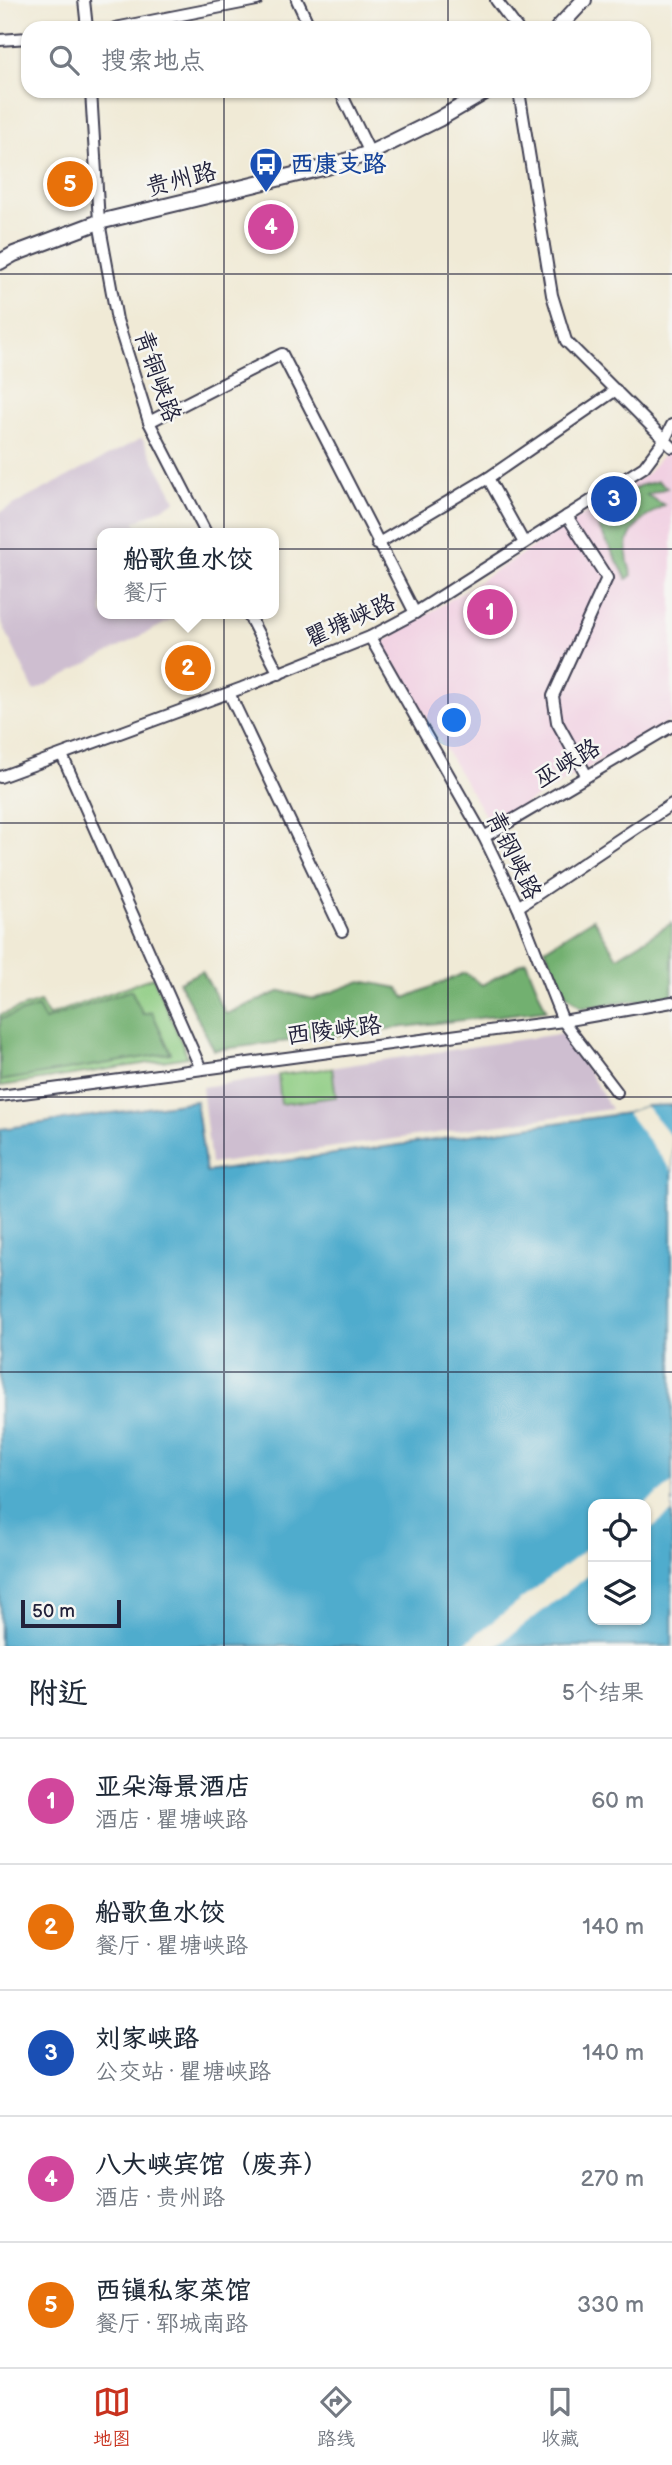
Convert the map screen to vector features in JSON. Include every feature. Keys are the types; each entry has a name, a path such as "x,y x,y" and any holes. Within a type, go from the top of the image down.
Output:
{"main road":[{"path":"564,21 584,0"},
{"name":"贵州路","path":"0,262 14,254 99,222 327,167 369,153 475,98"}],"street":[{"path":"84,0 86,21"},
{"path":"150,21 257,0"},
{"path":"297,0 307,21"},
{"path":"496,0 512,21"},
{"path":"0,40 21,38"},
{"name":"青铜峡路","path":"91,98 99,222 117,320 149,422 203,528"},
{"path":"343,98 369,153"},
{"path":"520,98 552,295 566,341 669,443"},
{"path":"149,422 282,354 377,544 415,613"},
{"path":"377,544 488,478 616,390"},
{"name":"瞿塘峡路","path":"0,777 229,693 370,637 415,613 644,467 669,443 672,425"},
{"path":"488,478 524,543"},
{"path":"567,516 607,578 553,696 557,722 587,776"},
{"path":"251,619 279,674"},
{"name":"青钢峡路","path":"370,637 484,837 517,907 563,1021 617,1092"},
{"path":"229,693 342,931"},
{"name":"巫峡路","path":"484,837 672,726"},
{"path":"62,754 201,1069"},
{"path":"517,907 672,804"},
{"name":"西陵峡路","path":"0,1096 563,1021 672,1002"}],"shaded area":[{"path":"672,437 672,720 490,824 382,643 647,474 664,454"},
{"path":"142,438 176,501 135,522 138,528 97,528 97,619 173,619 34,691 0,619 0,512"},
{"path":"565,1033 611,1109 211,1164 202,1087"}],"green space":[{"path":"658,481 667,488 647,495 664,505 644,519 631,533 627,551 632,575 627,579 593,517 639,486"},
{"path":"593,919 617,957 672,923 672,996 582,1008 565,994 545,949"},
{"path":"526,961 546,1010 214,1050 179,982 202,971 226,1014 281,991 314,999 361,981 398,988 405,998 465,973 482,985"},
{"path":"153,977 188,1057 0,1086 0,1015 40,1002 48,1016"},
{"path":"131,990 143,1014 152,1012 171,1053 0,1081 0,1019 38,1007 45,1020"},
{"path":"332,1068 336,1097 281,1104 278,1075"}],"water":[{"path":"196,1101 206,1172 627,1113 646,1106 672,1105 672,1646 0,1646 0,1129"}],"pier":[{"path":"646,1106 672,1138 672,1171 627,1113"},
{"path":"672,1483 672,1512 651,1528 651,1499"},
{"path":"588,1548 588,1576 497,1646 461,1646"}],"place":[{"name":"西镇私家菜馆","path":"70,184"},
{"name":"西康支路","path":"266,194"},
{"name":"八大峡宾馆（废弃）","path":"271,227"},
{"name":"刘家峡路","path":"614,499"},
{"name":"亚朵海景酒店","path":"490,612"},
{"name":"船歌鱼水饺","path":"188,668"}]}
